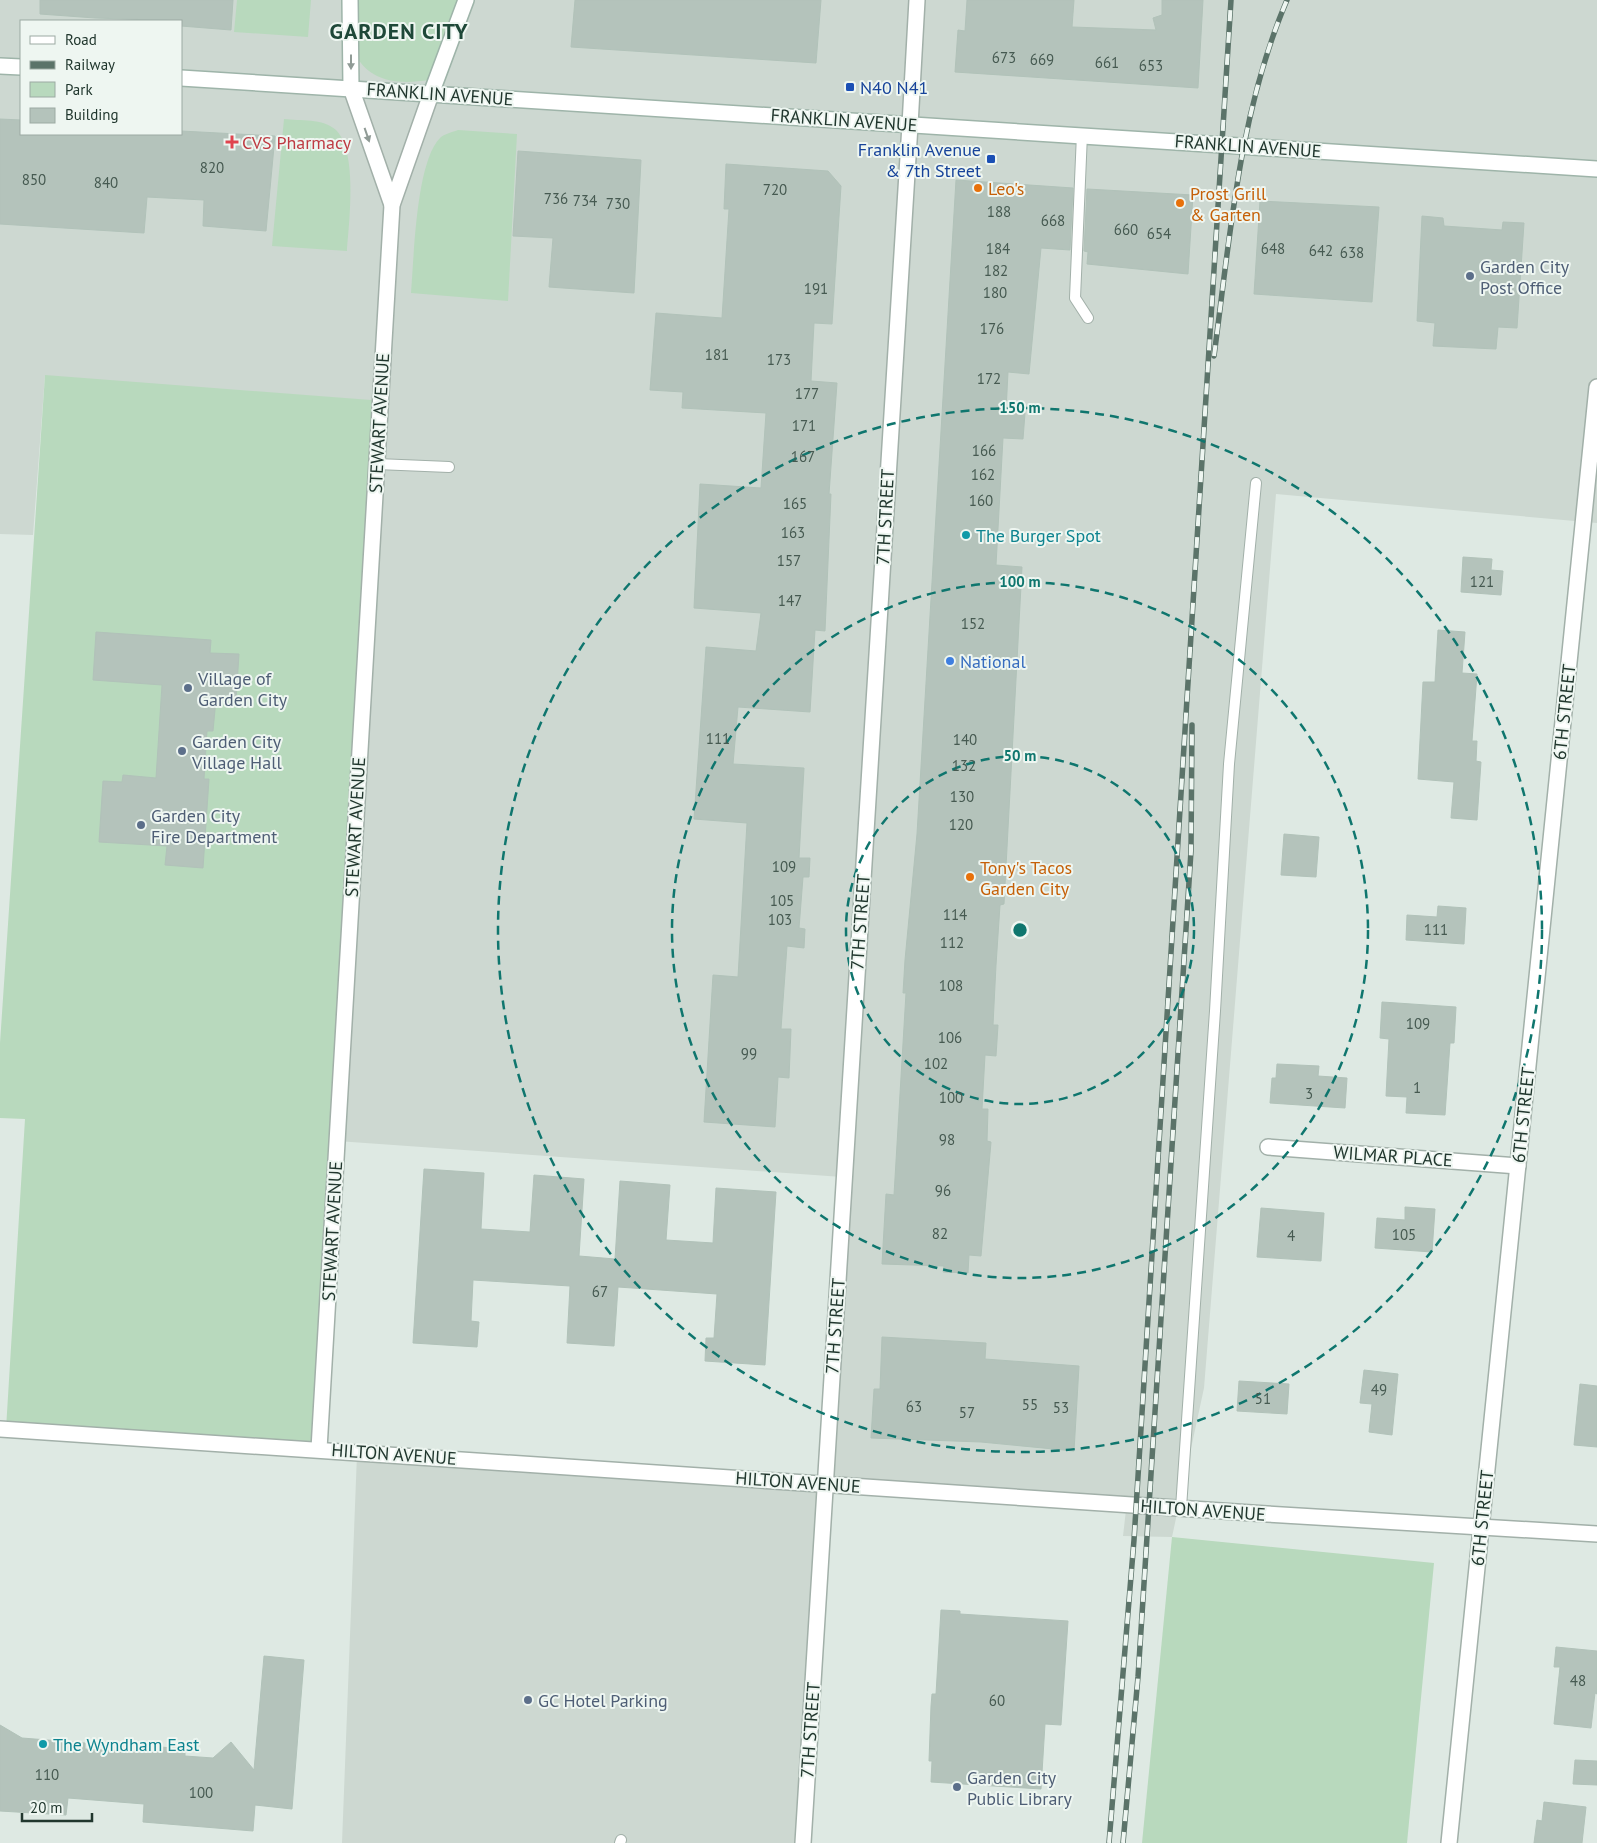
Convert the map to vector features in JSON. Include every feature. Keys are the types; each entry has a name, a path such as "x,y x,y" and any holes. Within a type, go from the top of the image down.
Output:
{"street":[{"name":"STEWART AVENUE","path":"350,0 351,88 392,205"},
{"name":"STEWART AVENUE","path":"319,1449 392,205 466,0"},
{"name":"7TH STREET","path":"803,1843 917,0"},
{"path":"0,66 20,67"},
{"name":"FRANKLIN AVENUE","path":"182,78 1082,134 1597,169"},
{"name":"6TH STREET","path":"1449,1843 1597,387"},
{"name":"WILMAR PLACE","path":"1268,1146 1518,1166"},
{"name":"HILTON AVENUE","path":"0,1429 1597,1534"}],"lane":[{"path":"1082,134 1075,298 1088,318"},
{"path":"377,464 449,467"},
{"path":"1181,1508 1215,1012 1229,764 1256,484"}],"shaded area":[{"path":"0,0 1597,0 1597,523 1276,494 1204,1388 1172,1537 1123,1536 1127,1501 826,1484 802,1843 342,1843 357,1454 826,1483 842,1177 337,1141 45,375 33,535 0,534"}],"green space":[{"path":"237,0 311,0 308,37 234,32"},
{"path":"351,0 465,0 429,80 405,82 394,81 373,74 357,58 350,36"},
{"path":"284,119 318,122 331,126 343,140 350,171 347,251 272,246"},
{"path":"458,130 517,134 508,301 411,293 415,234 421,188 426,167 432,150 440,138"},
{"path":"45,375 384,401 319,1449 6,1429 25,1119 0,1118 0,1043"},
{"path":"1172,1537 1434,1563 1407,1843 1142,1843"}],"building":[{"path":"40,0 233,0 231,30 182,26 182,20 95,18 40,14"},
{"path":"575,0 821,0 816,63 571,47"},
{"path":"967,0 1074,0 1072,27 1156,30 1153,18 1162,15 1162,0 1203,0 1198,88 955,72 958,30 965,31"},
{"path":"0,119 20,120 20,135 182,135 182,131 275,136 266,231 203,226 204,200 147,197 144,233 0,224"},
{"path":"518,151 641,160 634,293 549,287 553,238 513,236"},
{"path":"726,164 828,171 841,186 832,324 814,323 811,381 837,383 829,494 831,494 825,631 815,630 810,712 738,707 733,764 804,768 799,858 810,858 809,877 803,877 799,928 805,929 804,948 787,946 781,1029 791,1029 789,1078 778,1077 775,1127 704,1122 713,975 738,977 747,823 694,819 706,647 756,651 761,613 694,608 700,484 761,488 766,413 682,408 683,392 650,390 656,313 722,318 729,209 724,209"},
{"path":"956,180 1073,188 1070,250 1041,248 1029,374 1008,372 1006,411 1025,413 1023,439 1003,438 996,565 1022,567 1004,904 1000,905 996,965 993,1025 998,1025 996,1056 985,1055 982,1109 988,1109 987,1141 991,1142 981,1256 969,1255 968,1273 943,1272 944,1266 882,1264 886,1194 894,1195 906,993 903,993 905,960 917,834"},
{"path":"1087,189 1193,195 1188,274 1087,264 1088,252 1084,251"},
{"path":"1260,201 1379,207 1372,302 1254,294"},
{"name":"Garden City Post Office","path":"1422,216 1443,218 1444,226 1502,230 1503,222 1524,223 1517,328 1498,327 1496,349 1433,346 1435,323 1417,321"},
{"path":"1463,557 1492,559 1491,570 1503,571 1501,595 1461,592"},
{"path":"1438,630 1465,632 1462,673 1477,674 1472,741 1477,741 1476,761 1481,762 1477,820 1451,818 1454,782 1418,779 1423,682 1435,682"},
{"name":"Garden City Village Hall","path":"96,632 211,640 210,653 239,654 236,700 216,699 213,731 207,731 204,779 209,779 203,868 165,865 167,846 99,842 103,781 122,782 123,775 156,778 162,685 93,680"},
{"path":"1284,834 1319,837 1316,877 1281,875"},
{"path":"1438,906 1466,908 1464,944 1406,940 1407,915 1437,917"},
{"path":"1382,1002 1456,1007 1454,1043 1450,1043 1445,1115 1406,1113 1407,1097 1386,1096 1389,1039 1380,1038"},
{"path":"1277,1064 1319,1066 1318,1076 1347,1078 1345,1108 1270,1103 1272,1078 1276,1078"},
{"path":"424,1169 484,1173 481,1229 530,1232 534,1175 584,1179 579,1256 615,1259 620,1181 670,1185 666,1240 713,1243 716,1188 776,1192 765,1365 705,1361 706,1338 714,1338 717,1294 618,1287 614,1346 567,1343 570,1286 473,1280 471,1321 479,1322 477,1347 413,1343"},
{"path":"1405,1207 1435,1209 1432,1252 1375,1248 1377,1218 1405,1220"},
{"path":"1261,1208 1324,1213 1321,1261 1257,1257"},
{"path":"882,1337 986,1343 985,1359 1079,1366 1074,1451 981,1442 871,1438 874,1389 880,1389"},
{"path":"1364,1370 1398,1374 1392,1435 1369,1432 1372,1404 1360,1403"},
{"path":"1239,1381 1289,1384 1287,1414 1237,1411"},
{"path":"1580,1384 1597,1386 1597,1447 1574,1445"},
{"name":"Garden City Public Library","path":"941,1610 960,1611 960,1614 1068,1621 1061,1725 1045,1724 1041,1789 931,1782 932,1761 929,1761 931,1706 932,1694 936,1694"},
{"path":"1556,1647 1597,1651 1597,1694 1595,1693 1591,1728 1554,1724 1560,1667 1554,1667"},
{"name":"The Wyndham East","path":"264,1656 304,1660 292,1809 255,1805 253,1831 143,1822 144,1804 68,1798 66,1815 0,1811 0,1725 22,1738 85,1743 85,1749 135,1752 136,1745 185,1749 185,1756 213,1758 231,1742 254,1770"},
{"path":"1575,1760 1597,1761 1597,1785 1573,1784"},
{"path":"1544,1802 1586,1807 1582,1843 1534,1843 1537,1820 1542,1821"}],"railway":[{"path":"1109,1843 1134,1540 1231,0"},
{"path":"1214,356 1231,221 1247,130 1271,43 1287,0"},
{"path":"1123,1843 1138,1677 1191,851 1192,725"}],"place":[{"name":"N40 N41","path":"850,87"},
{"name":"CVS Pharmacy","path":"232,142"},
{"name":"Franklin Avenue & 7th Street","path":"991,159"},
{"name":"Leo's","path":"978,188"},
{"name":"Prost Grill & Garten","path":"1180,203"},
{"name":"Garden City Post Office","path":"1470,276"},
{"name":"The Burger Spot","path":"966,535"},
{"name":"National","path":"950,661"},
{"name":"Village of Garden City","path":"188,688"},
{"name":"Garden City Village Hall","path":"182,751"},
{"name":"Garden City Fire Department","path":"141,825"},
{"name":"Tony's Tacos Garden City","path":"970,877"},
{"name":"GC Hotel Parking","path":"528,1700"},
{"name":"The Wyndham East","path":"43,1744"},
{"name":"Garden City Public Library","path":"957,1787"}],"district":[{"name":"GARDEN CITY","path":"399,31"}]}
